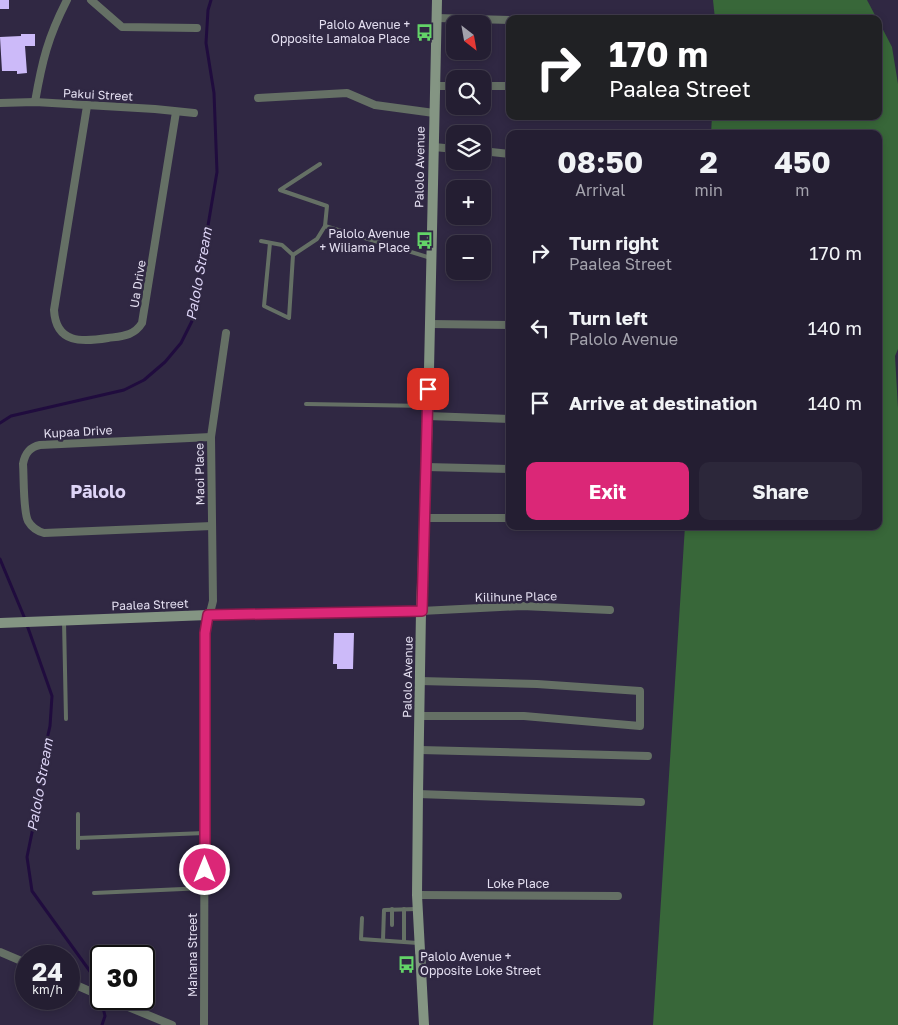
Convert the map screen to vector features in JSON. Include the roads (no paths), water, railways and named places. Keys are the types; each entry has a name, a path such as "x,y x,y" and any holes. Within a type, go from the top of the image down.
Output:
{"street":[{"path":"34,102 48,41 67,0"},
{"path":"91,0 122,27 197,28"},
{"name":"Palolo Avenue","path":"424,1025 418,908 418,794 437,0"},
{"path":"437,18 506,20"},
{"path":"435,86 446,86"},
{"path":"491,86 506,86"},
{"path":"258,98 347,93 375,105 434,114"},
{"name":"Pakui Street","path":"0,103 34,102 194,113"},
{"name":"Ua Drive","path":"87,106 54,310 59,328 69,337 85,342 132,334 142,323 176,112"},
{"path":"434,147 446,148"},
{"path":"491,152 506,154"},
{"path":"429,324 506,325"},
{"name":"Maoi Place","path":"208,615 213,601 211,437 226,333"},
{"path":"428,411 506,419"},
{"name":"Kupaa Drive","path":"211,437 40,444 33,446 28,451 24,457 23,464 26,517 33,527 44,533 212,526"},
{"path":"426,467 506,469"},
{"path":"424,518 506,518"},
{"name":"Kilihune Place","path":"422,611 522,606 610,610"},
{"name":"Paalea Street","path":"0,623 208,615 422,611"},
{"name":"Mahana Street","path":"204,1025 205,633 208,615"},
{"path":"420,682 537,684 640,691 640,726 524,716 420,716"},
{"path":"420,750 648,756"},
{"path":"418,794 641,802"},
{"name":"Loke Place","path":"418,895 618,896"},
{"path":"0,952 15,958"},
{"path":"134,1010 172,1025"}],"lane":[{"path":"293,255 317,239 325,226 327,206 280,190 320,164"},
{"path":"325,226 431,258"},
{"path":"262,241 282,245 293,255"},
{"path":"270,243 264,306 289,318 293,255"},
{"path":"306,404 428,411"},
{"path":"64,621 66,720"},
{"path":"78,814 78,848"},
{"path":"78,838 205,833"},
{"path":"94,893 205,888"},
{"path":"383,940 384,910 418,908"},
{"path":"392,909 392,925"},
{"path":"404,909 404,942"},
{"path":"362,918 361,939 383,940 392,938 404,942 420,943"}],"waterway":[{"name":"Palolo Stream","path":"0,423 11,416 124,390 144,380 165,362 181,343 192,321 217,172 214,93 206,43 208,10 211,0"},
{"name":"Palolo Stream","path":"0,559 25,619"},
{"name":"Palolo Stream","path":"27,625 52,696 50,726 43,757 36,813 27,857 32,891 90,971"},
{"name":"Palolo Stream","path":"102,1025 105,1016 104,1010"}],"place":[{"name":"Palolo Avenue + Opposite Lamaloa Place","path":"424,32"},
{"name":"Palolo Avenue + Wiliama Place","path":"424,241"},
{"name":"Palolo Avenue + Opposite Loke Street","path":"406,964"}],"district":[{"name":"Pālolo","path":"98,492"}]}
